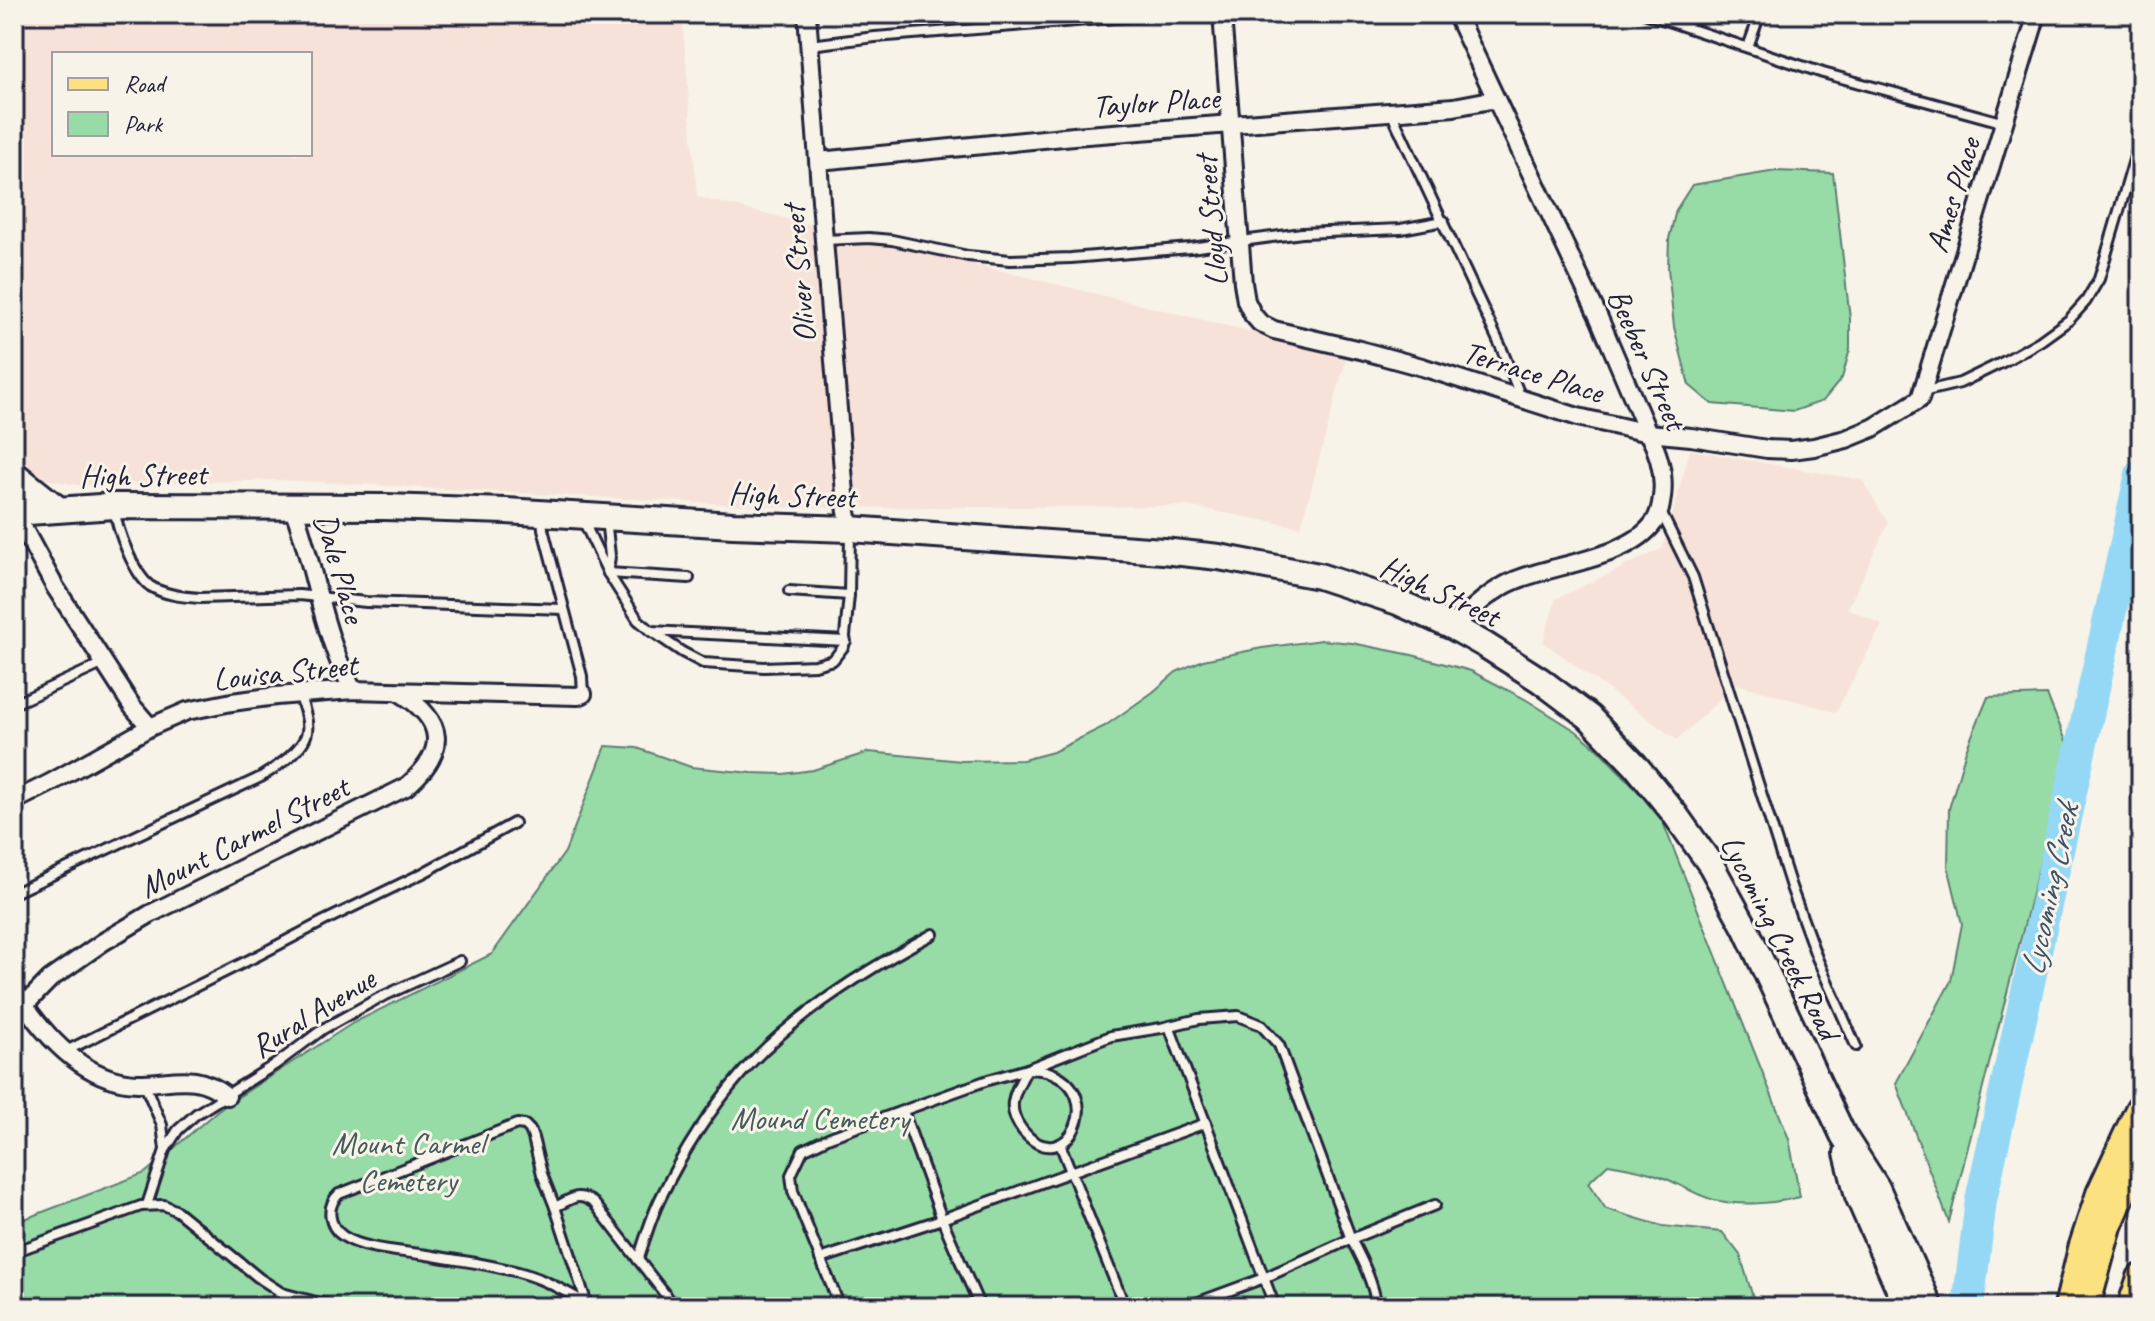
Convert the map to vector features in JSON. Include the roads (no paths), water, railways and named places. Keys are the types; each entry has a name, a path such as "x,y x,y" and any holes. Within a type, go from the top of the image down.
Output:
{"highway":[{"path":"2070,1307 2102,1194 2141,1110"}],"main road":[{"path":"14,474 58,509"},
{"name":"High Street","path":"14,513 114,506 292,505 542,513 850,529 1219,557 1319,576 1366,590 1453,627 1540,680"},
{"name":"Lycoming Creek Road","path":"1540,680 1589,717 1635,765 1711,865 1745,927 1843,1135 1877,1188 1930,1307"},
{"name":"Lycoming Creek Road","path":"1843,1135 1858,1196 1907,1307"},
{"path":"2086,1307 2108,1226 2141,1150"},
{"path":"2131,1307 2141,1278"}],"street":[{"name":"Oliver Street","path":"807,14 850,529"},
{"name":"Lloyd Street","path":"1222,14 1246,301 1260,323"},
{"name":"Beeber Street","path":"1456,14 1658,451 1663,491 1660,509"},
{"name":"Ames Place","path":"1922,392 2037,14"},
{"name":"Taylor Place","path":"819,161 1074,136 1454,107 1496,99"},
{"name":"Terrace Place","path":"1260,323 1274,330 1422,367 1578,417 1648,433 1767,449 1791,450 1846,439 1873,428 1920,399 1922,392"},
{"name":"Dale Place","path":"292,505 305,537 336,655 353,690"},
{"path":"1453,627 1477,604 1510,582 1625,545 1654,522 1660,509"},
{"path":"14,513 55,587 132,706 150,727"},
{"name":"Louisa Street","path":"14,801 150,727 187,711 232,702 353,690 583,694"},
{"name":"Mount Carmel Street","path":"19,1011 50,979 139,921 406,787 430,762 435,748 435,728 417,703 399,692"},
{"path":"14,989 19,1011 84,1066 116,1080 200,1080 227,1096"}],"lane":[{"path":"810,45 1165,14"},
{"path":"1647,14 1866,85 2005,123"},
{"path":"1748,47 1760,14"},
{"path":"1391,111 1501,347 1521,399"},
{"path":"1922,392 1960,383 2003,362 2069,320 2086,301 2104,265 2141,136"},
{"path":"824,240 892,240 968,256 1010,260 1190,248 1302,233 1401,229 1444,221"},
{"path":"114,506 117,527 143,579 163,592 184,597 299,595 366,602 563,609"},
{"path":"1660,509 1693,577 1791,887 1817,958 1856,1046"},
{"path":"542,513 543,529 582,676 583,694"},
{"path":"581,516 608,573 638,620 650,630 703,663 764,667 815,665 833,660 846,641 850,529"},
{"path":"606,517 610,556 608,573"},
{"path":"608,573 689,578"},
{"path":"789,591 849,595"},
{"path":"650,630 846,641"},
{"path":"14,704 104,663"},
{"path":"14,893 261,777 282,763 306,737 305,712 299,694"},
{"path":"65,1051 423,873 514,823"},
{"path":"638,1260 659,1199 694,1138 741,1074 784,1032 846,985 933,934"},
{"name":"Rural Avenue","path":"165,1150 178,1130 210,1103 227,1096 276,1064 323,1029 377,999 460,961"},
{"path":"840,1307 793,1191 791,1175 803,1150 830,1137 1027,1069 1111,1036 1199,1019 1238,1016 1261,1025 1279,1045 1351,1239 1367,1270 1377,1307"},
{"path":"1169,1026 1275,1307"},
{"path":"1027,1069 1047,1071 1075,1092 1079,1113 1075,1130 1060,1144 1049,1146 1032,1141 1012,1112 1015,1093 1027,1069"},
{"path":"144,1082 162,1125 165,1150 147,1205"},
{"path":"903,1111 942,1219 980,1307"},
{"path":"820,1259 942,1219 1206,1123"},
{"path":"517,1124 525,1125 530,1130 587,1305 552,1284 530,1276 352,1241 335,1229 329,1213 330,1204 339,1194 517,1124"},
{"path":"1060,1144 1125,1307"},
{"path":"555,1207 584,1196 594,1203 675,1307"},
{"path":"14,1252 127,1209 164,1205 177,1211 282,1293 335,1307"},
{"path":"1185,1307 1264,1278 1435,1205"},
{"path":"271,1307 282,1293"}],"waterway":[{"name":"Lycoming Creek","path":"1968,1307 1981,1200 2141,474"}],"park label":[{"name":"Mound Cemetery","path":"820,1118"},
{"name":"Mount Carmel Cemetery","path":"408,1162"}]}
